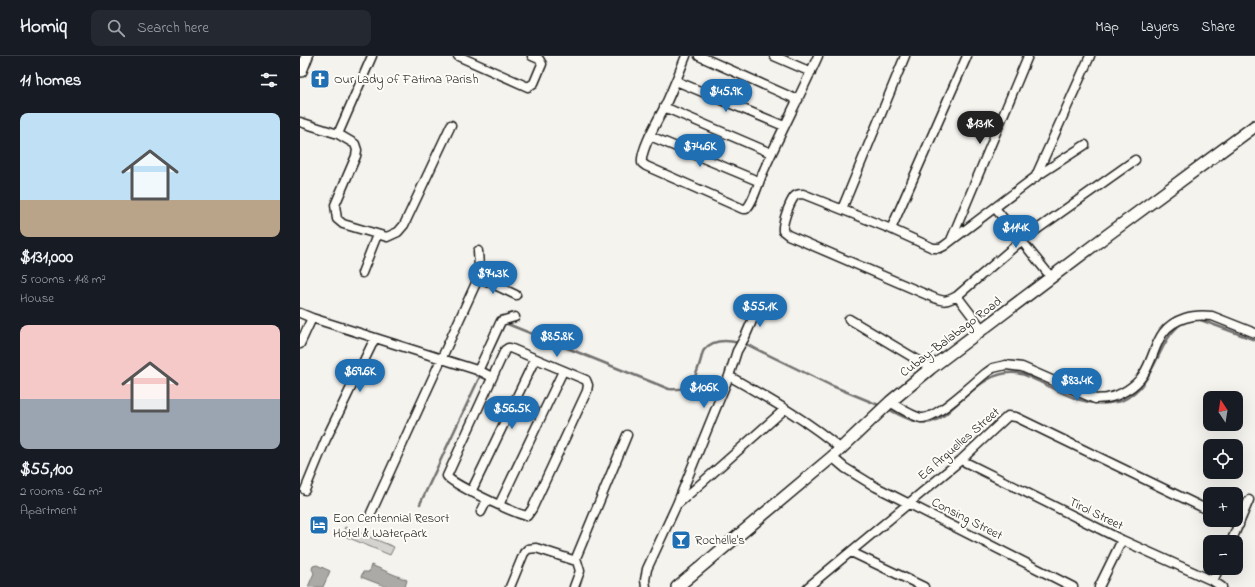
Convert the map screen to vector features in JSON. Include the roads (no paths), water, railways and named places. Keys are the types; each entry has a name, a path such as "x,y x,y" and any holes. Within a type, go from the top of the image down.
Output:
{"main road":[{"name":"Cubay-Balabago Road","path":"677,587 832,457 888,405 932,368 1051,277 1255,126"}],"street":[{"path":"338,134 372,56"},
{"path":"458,56 528,87 534,83 542,64 537,57"},
{"path":"686,56 641,159 643,164 740,208 746,209 771,153 818,56"},
{"path":"699,56 798,100"},
{"path":"774,56 811,72"},
{"path":"891,229 967,56"},
{"path":"950,241 1028,56"},
{"path":"1034,178 1090,56"},
{"path":"842,208 903,57"},
{"path":"676,81 784,126"},
{"path":"664,107 771,153"},
{"path":"300,122 338,134 355,144 357,150 356,156 334,205 337,218 344,224 387,237 398,232 404,225 451,125"},
{"path":"650,136 758,181"},
{"path":"1085,145 1034,178 996,208 940,248 933,248 842,208 807,195 799,194 795,196 784,222 783,231 788,235 941,301 948,301 957,296 1022,240 1135,160"},
{"path":"996,208 1051,277"},
{"path":"362,273 377,235"},
{"path":"371,513 469,302 480,267 478,252"},
{"path":"478,277 516,295"},
{"path":"957,296 983,330"},
{"path":"646,587 645,580 648,570 677,504 729,376 737,351 758,307"},
{"path":"300,313 484,373"},
{"path":"888,405 920,418 932,416 993,368 1006,365 1022,367 1095,399 1108,398 1124,392 1138,381 1143,374 1158,340 1169,325 1174,322 1188,317 1205,315 1212,316 1255,333"},
{"path":"300,344 312,318"},
{"path":"484,373 505,350 510,348 586,380 588,385 587,391 532,509 527,516 471,492 449,479 447,476 501,321 515,318"},
{"path":"849,319 932,368"},
{"path":"306,490 326,439 375,338"},
{"path":"471,492 535,359"},
{"path":"500,504 563,371"},
{"path":"729,376 785,409 826,436 841,449"},
{"path":"677,504 785,409"},
{"name":"EG Arguelles Street","path":"808,587 961,460 1008,416 1012,415 1203,508"},
{"path":"574,587 580,571 576,558 626,435"},
{"name":"Consing Street","path":"832,457 845,468 876,487 1073,587"},
{"name":"Tirol Street","path":"961,460 1122,540 1213,581 1222,587"},
{"path":"481,512 488,500"},
{"path":"1243,515 1249,500"},
{"path":"1099,587 1122,540"},
{"path":"510,587 524,553 528,549 536,548 576,561"},
{"path":"851,552 924,587"},
{"path":"1213,581 1216,575"}],"waterway":[{"path":"1198,319 1255,340"},
{"path":"420,504 505,323 669,389 683,388 692,382 697,372 703,352 708,346 720,341 739,343"},
{"path":"888,409 914,421 925,423 931,422 944,415 983,382 1001,374 1011,373 1025,375 1064,394 1081,400 1100,403 1121,401 1133,394 1142,385 1149,375 1166,341 1173,331 1182,323"},
{"path":"744,344 830,385 881,406"}],"place":[{"name":"Our Lady of Fatima Parish","path":"320,79"},
{"name":"Eon Centennial Resort Hotel & Waterpark","path":"319,525"},
{"name":"Rochelle's","path":"681,540"}]}
